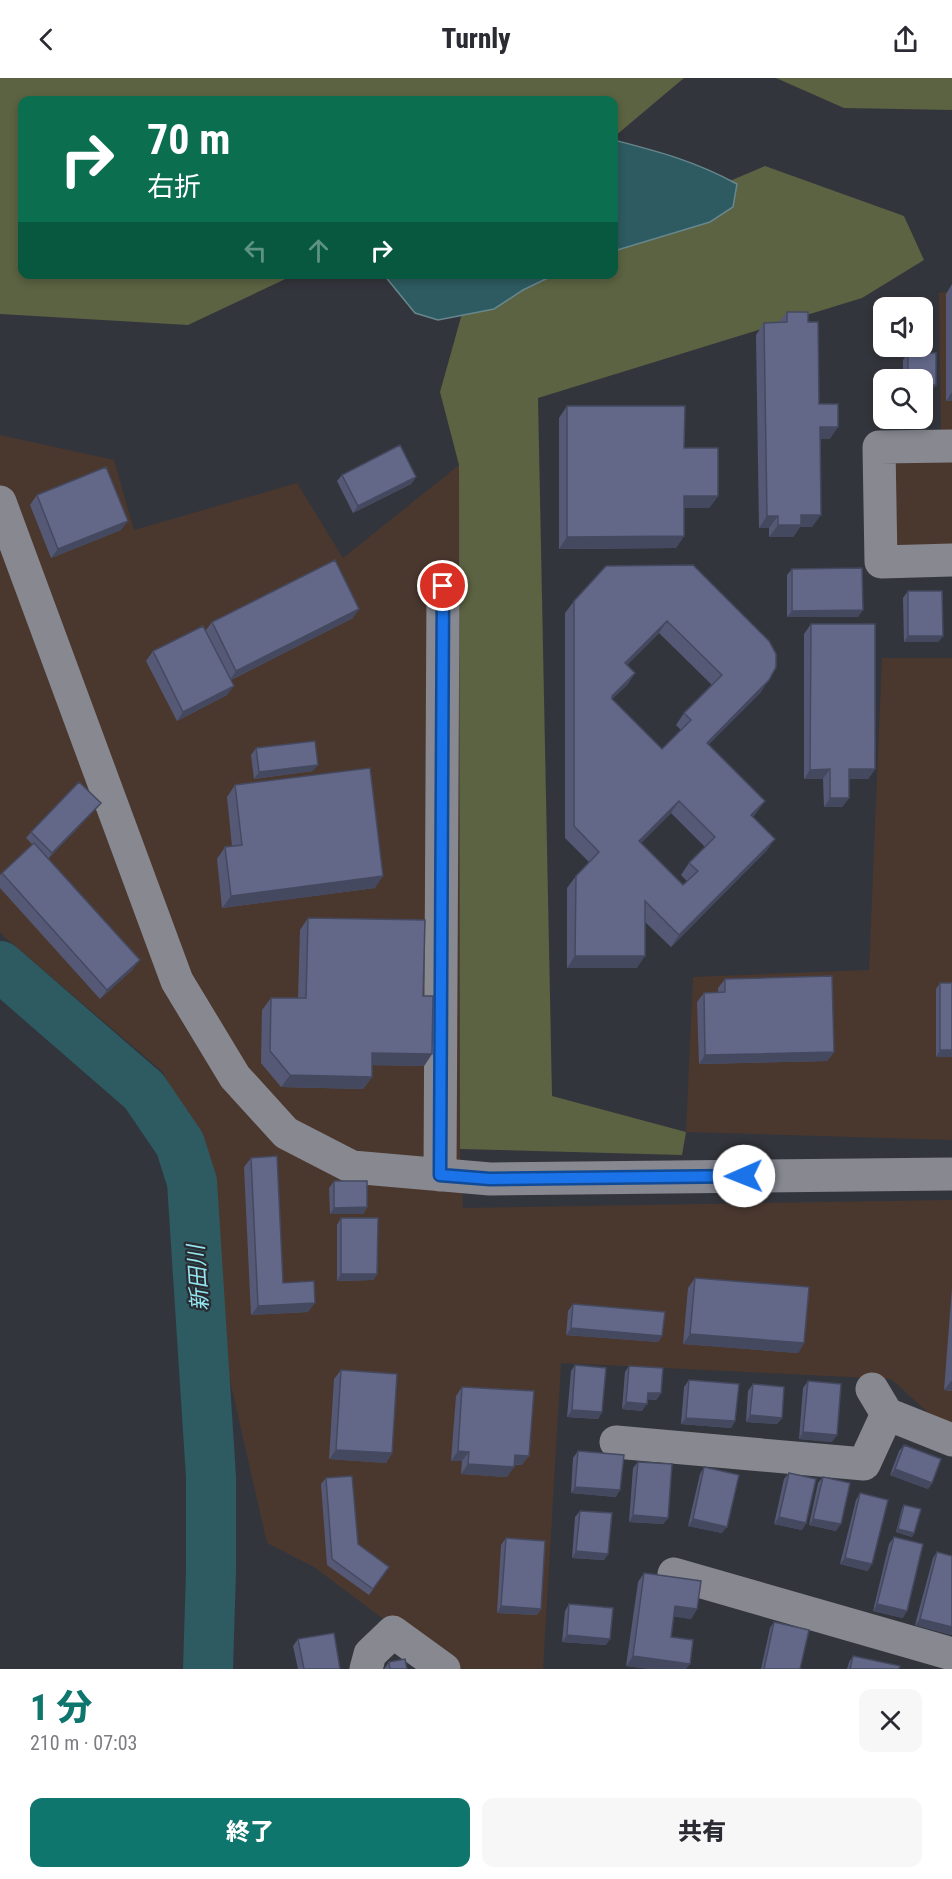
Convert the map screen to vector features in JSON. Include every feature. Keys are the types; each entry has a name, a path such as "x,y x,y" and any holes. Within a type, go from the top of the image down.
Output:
{"street":[{"path":"952,446 879,447 881,562 952,560"},
{"path":"0,502 177,981 235,1077 286,1133 352,1167 490,1179 952,1174"},
{"path":"440,1175 443,586"},
{"path":"616,1442 864,1464 879,1401 952,1440"},
{"path":"674,1574 952,1654"},
{"path":"366,1669 370,1654 393,1632 444,1669"}],"shaded area":[{"path":"952,291 952,567 879,570 874,440 941,435 939,293"},
{"path":"0,435 114,460 134,530 297,483 343,558 459,465 460,1149 463,1208 952,1200 952,1429 943,1426 891,1379 561,1363 543,1669 450,1669 314,1567 267,1543 220,1337 200,1140 162,1071 0,931"},
{"path":"882,658 952,658 952,1140 686,1132 693,977 869,970"}],"green space":[{"path":"0,78 684,78 618,134 618,96 18,96 18,279 286,279 188,325 0,314"},
{"path":"776,78 952,78 952,110 844,108"},
{"path":"765,166 904,216 924,260 862,298 538,398 552,1096 686,1132 682,1155 460,1149 459,465 440,392 468,292 499,279 618,279 618,228"}],"water":[{"path":"618,141 692,163 737,184 733,207 710,222 618,250"},
{"path":"387,279 546,279 523,290 494,309 438,320 415,313"}],"building":[{"path":"787,312 808,312 808,322 818,322 819,404 838,404 838,427 820,427 821,515 801,515 801,525 778,525 778,516 767,516 764,323 787,322"},
{"path":"933,353 936,353 936,385 933,385 933,369 908,369 908,357 933,357"},
{"path":"567,406 685,406 684,448 718,448 718,496 684,496 684,536 567,537"},
{"path":"400,445 416,477 358,506 342,475"},
{"path":"106,467 128,521 58,549 37,495"},
{"path":"335,560 359,609 236,671 212,622"},
{"path":"693,565 769,641 776,654 776,667 769,680 707,743 765,801 751,815 775,839 679,935 645,901 645,956 575,956 576,876 599,852 574,826 574,601 606,566","holes":["667,621 722,675 684,713 691,720 662,749 612,699 612,696 635,673 625,663","679,801 715,837 689,863 698,871 683,885 639,841"]},
{"path":"862,568 863,610 792,611 792,569"},
{"path":"908,591 942,591 943,636 908,636"},
{"path":"811,624 875,624 875,769 849,769 849,798 830,798 830,769 810,770"},
{"path":"203,626 234,686 183,712 153,651"},
{"path":"315,741 318,765 259,772 256,748"},
{"path":"370,768 383,876 231,896 225,847 242,845 235,785"},
{"path":"79,782 101,803 52,853 31,832"},
{"path":"34,843 140,960 107,990 2,873"},
{"path":"308,918 425,920 423,996 433,996 432,1054 372,1053 372,1077 290,1075 270,1051 271,998 306,998"},
{"path":"832,976 834,1052 705,1055 704,993 725,992 725,979"},
{"path":"940,983 952,983 952,1050 940,1050"},
{"path":"277,1156 283,1283 314,1281 315,1303 258,1306 251,1158"},
{"path":"334,1181 367,1181 367,1207 334,1208"},
{"path":"341,1218 378,1218 377,1274 341,1274"},
{"path":"695,1278 809,1287 804,1343 690,1334"},
{"path":"573,1304 665,1312 662,1336 571,1328"},
{"path":"575,1365 606,1368 602,1412 572,1410"},
{"path":"629,1366 663,1368 661,1393 648,1393 647,1404 626,1402"},
{"path":"341,1370 397,1374 392,1453 336,1450"},
{"path":"689,1380 739,1384 735,1421 686,1418"},
{"path":"808,1381 841,1384 837,1435 803,1432"},
{"path":"753,1384 784,1387 782,1418 750,1415"},
{"path":"462,1387 534,1391 529,1456 515,1455 514,1467 468,1464 469,1452 458,1451"},
{"path":"904,1445 941,1459 932,1483 895,1469"},
{"path":"578,1451 624,1455 620,1490 575,1487"},
{"path":"638,1462 672,1464 668,1518 633,1515"},
{"path":"704,1467 739,1475 727,1527 693,1519"},
{"path":"789,1473 816,1479 806,1523 779,1517"},
{"path":"352,1476 358,1544 389,1567 373,1589 332,1559 326,1478"},
{"path":"823,1477 850,1483 841,1524 813,1519"},
{"path":"860,1493 888,1500 872,1564 845,1558"},
{"path":"904,1505 921,1509 914,1533 898,1529"},
{"path":"580,1511 612,1513 608,1554 576,1551"},
{"path":"894,1537 923,1544 907,1611 877,1604"},
{"path":"506,1538 545,1541 541,1609 501,1606"},
{"path":"937,1552 952,1556 952,1627 920,1619"},
{"path":"644,1573 701,1581 697,1609 675,1606 671,1637 693,1640 690,1664 633,1656"},
{"path":"569,1604 613,1608 610,1639 567,1635"},
{"path":"774,1622 809,1630 800,1669 764,1669"},
{"path":"334,1633 340,1669 304,1669 298,1639"},
{"path":"853,1656 900,1666 899,1669 850,1669"},
{"path":"405,1659 407,1669 390,1669 389,1662"}],"waterway":[{"name":"新田川","path":"0,966 144,1091 180,1144 192,1182 211,1477 208,1669"}],"route":[{"path":"443,586 440,1175 490,1179 744,1176"}]}
